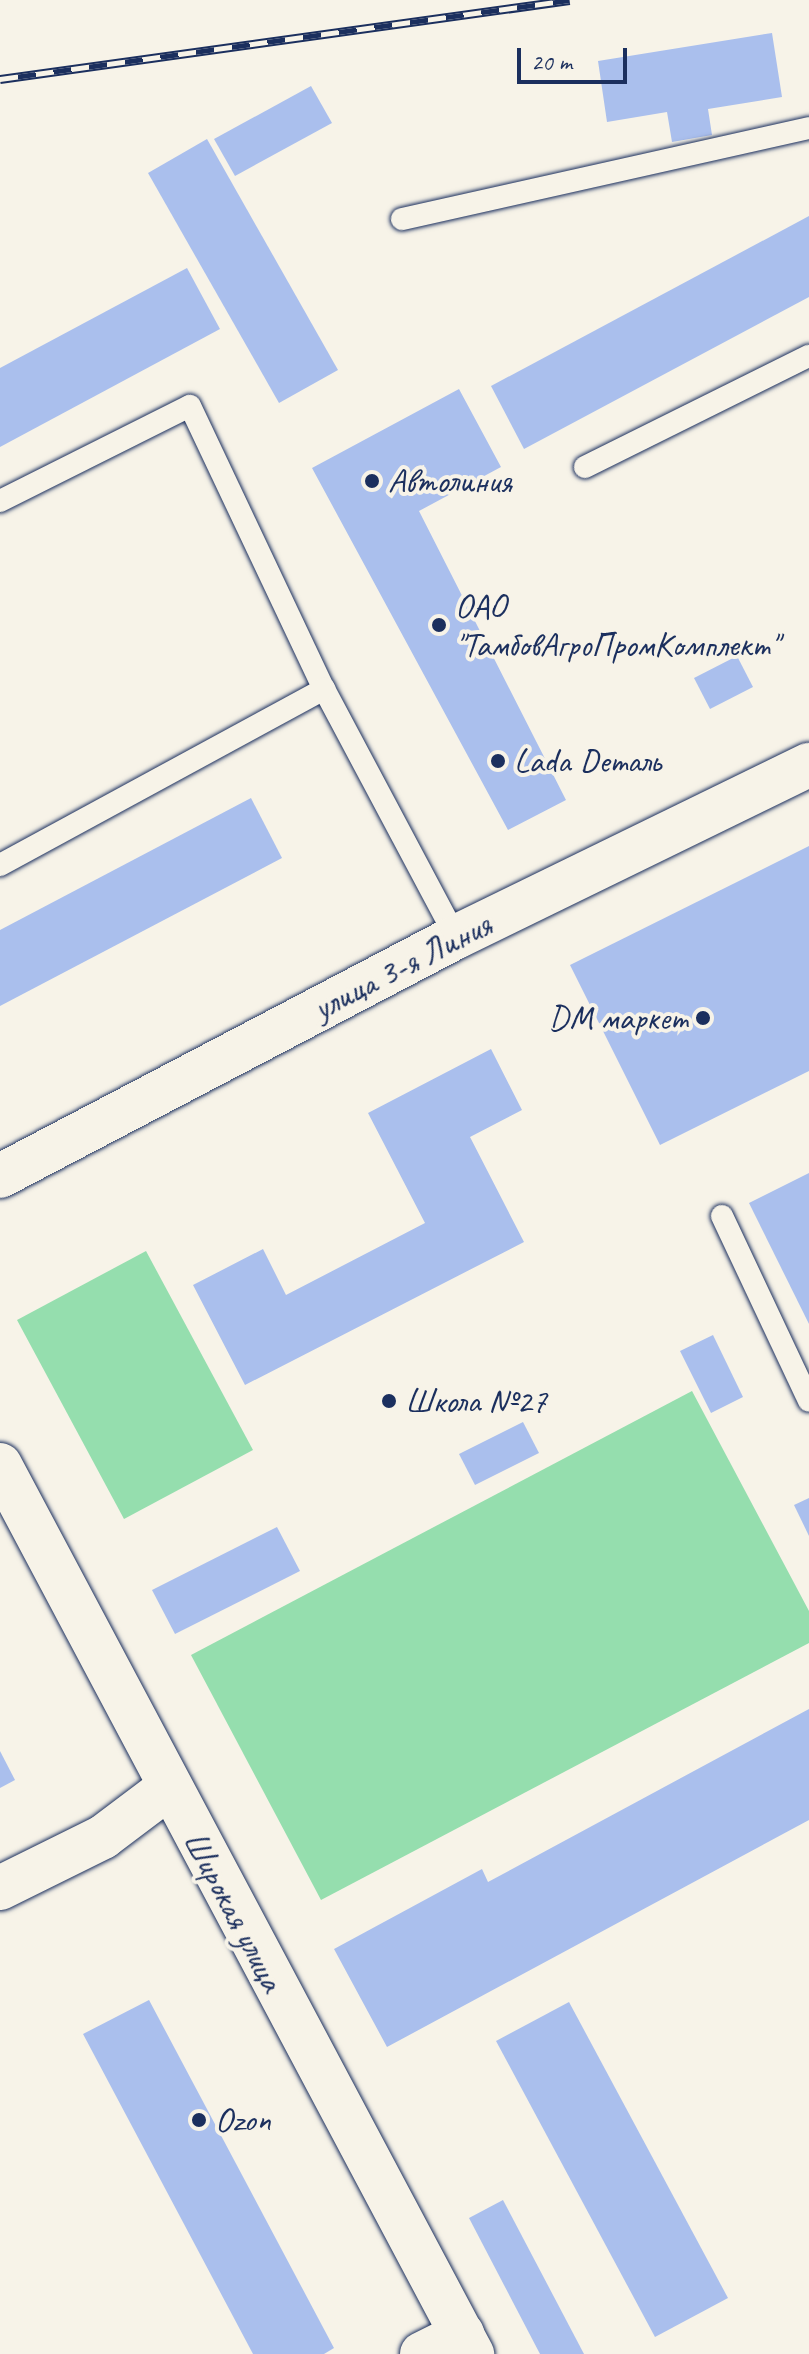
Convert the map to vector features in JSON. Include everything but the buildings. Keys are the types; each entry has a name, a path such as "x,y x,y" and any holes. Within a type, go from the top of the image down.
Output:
{"street":[{"name":"улица 3-я Линия","path":"0,1176 456,937 809,765"},
{"name":"Широкая улица","path":"0,1465 168,1788 467,2344"},
{"path":"0,1888 103,1837 168,1788"},
{"path":"422,2354 467,2344"}],"lane":[{"path":"402,219 809,128"},
{"path":"585,467 809,356"},
{"path":"0,501 190,406 324,689 456,937"},
{"path":"0,865 324,689"},
{"path":"722,1216 809,1401"}],"green space":[{"path":"146,1251 253,1450 124,1519 17,1320"},
{"path":"692,1391 809,1611 809,1643 321,1900 191,1655"}],"railway":[{"path":"0,79 570,0"}],"place":[{"name":"Автолиния","path":"372,481"},
{"name":"ОАО \"ТамбовАгроПромКомплект\"","path":"439,625"},
{"name":"Lada Dеталь","path":"498,761"},
{"name":"DM маркет","path":"703,1018"},
{"name":"Школа №27","path":"389,1401"},
{"name":"Ozon","path":"199,2120"}]}
